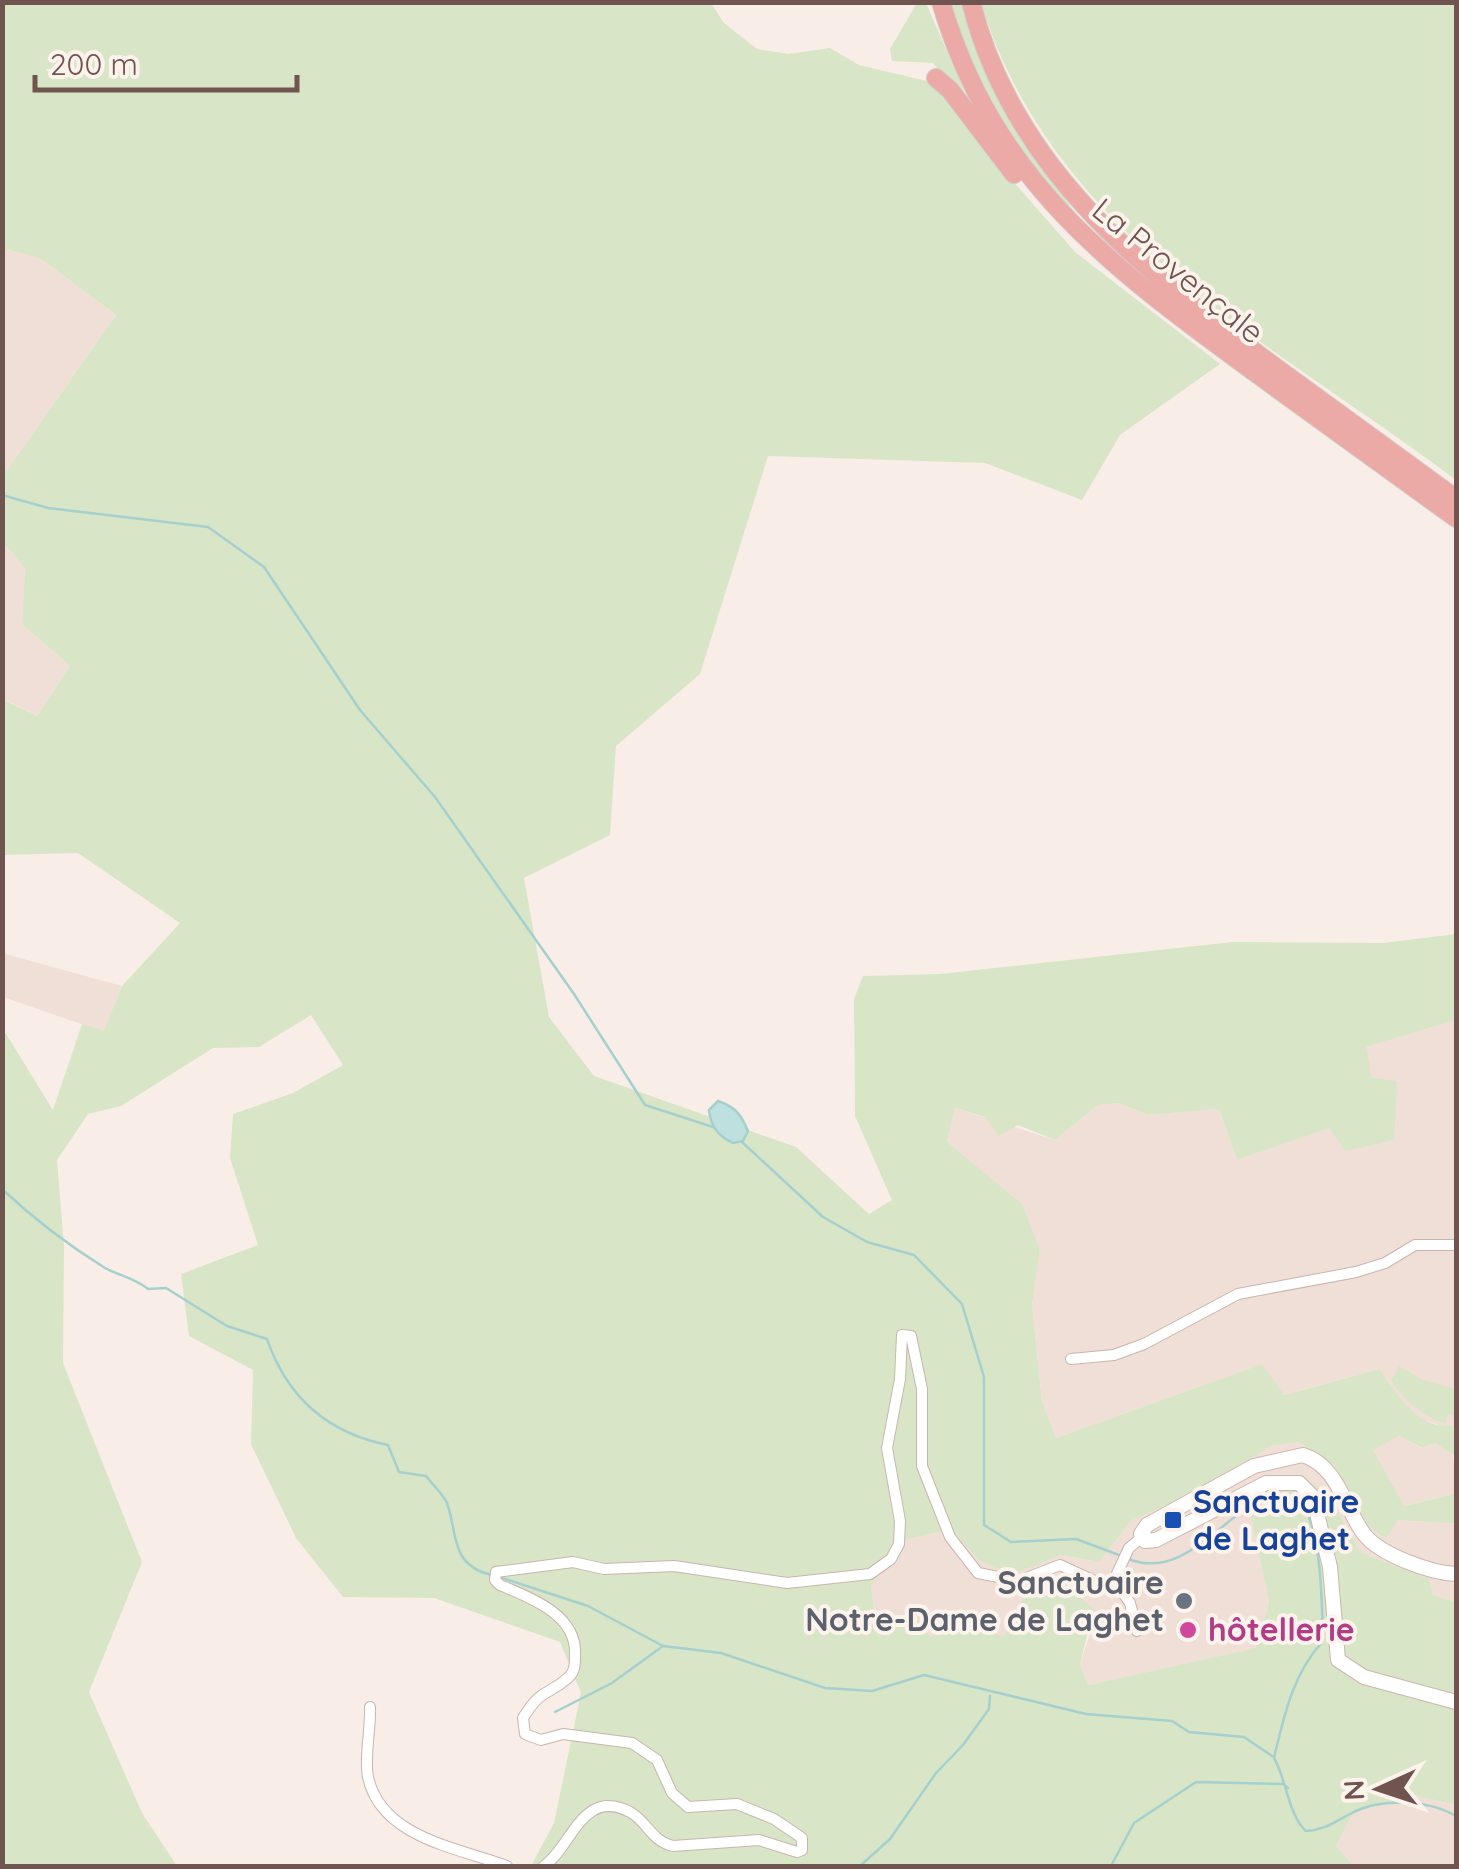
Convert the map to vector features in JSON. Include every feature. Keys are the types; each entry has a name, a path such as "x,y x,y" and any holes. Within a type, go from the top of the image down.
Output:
{"highway":[{"name":"La Provençale","path":"941,2 968,75 998,132 1055,208 1108,262 1456,518"},
{"name":"La Provençale","path":"971,2 987,52 1022,125 1100,227 1176,294 1456,499"},
{"path":"936,78 950,90 1049,215 1108,262"}],"main road":[{"path":"1456,1574 1378,1547 1364,1534 1326,1468 1303,1455 1254,1466 1147,1526 1142,1537 1156,1540 1266,1483 1299,1483 1313,1497 1330,1568 1338,1660 1364,1677 1456,1702"}],"street":[{"path":"1071,1359 1114,1354 1144,1344 1238,1294 1385,1264 1415,1245 1456,1245"},
{"path":"544,1866 585,1813 599,1808 629,1811 660,1843 673,1846 759,1840 797,1852 802,1850 802,1838 760,1812 737,1804 688,1807 678,1801 656,1760 632,1742 563,1734 540,1740 525,1734 523,1718 539,1694 567,1680 574,1670 576,1648 556,1612 500,1584 495,1580 496,1572 573,1562 604,1568 674,1566 787,1583 870,1574 891,1558 899,1544 900,1520 887,1448 900,1379 902,1336 912,1336 922,1389 925,1483 950,1538 978,1573 1018,1582 1060,1565 1096,1583 1115,1578"},
{"path":"1115,1578 1129,1548 1142,1537"},
{"path":"1115,1578 1130,1603 1137,1631"},
{"path":"370,1707 368,1778 384,1809 427,1841 507,1866"}],"shaded area":[{"path":"3,248 41,259 116,315 3,476"},
{"path":"2,543 25,567 22,624 70,666 37,716 3,699"},
{"path":"2,953 122,986 104,1032 3,997"},
{"path":"1456,1020 1456,1425 1445,1427 1424,1420 1407,1407 1379,1369 1283,1395 1262,1364 1056,1438 1042,1401 1032,1305 1040,1249 947,1142 955,1108 1055,1140 1098,1105 1119,1103 1147,1115 1219,1109 1237,1160 1329,1127 1372,1078 1365,1047"},
{"path":"1399,1436 1421,1448 1435,1443 1453,1450 1456,1493 1403,1506 1372,1449"},
{"path":"1298,1442 1334,1465 1367,1526 1386,1539 1397,1520 1456,1524 1456,1602 1433,1595 1429,1579 1361,1552 1330,1499 1301,1473 1251,1516 1269,1603 1257,1648 1088,1685 1080,1664 1093,1625 1005,1638 961,1620 929,1638 918,1620 875,1619 871,1584 906,1540 952,1529 978,1560 1020,1572 1061,1555 1099,1562 1131,1521 1189,1495 1272,1446"},
{"path":"1413,1795 1456,1805 1456,1866 1354,1866 1336,1846 1353,1813"}],"green space":[{"path":"3,3 711,3 724,23 757,49 788,54 830,48 859,65 939,84 991,156 1075,252 1220,364 1120,435 1082,500 985,463 768,456 700,674 616,746 610,835 524,878 549,1017 594,1076 796,1147 869,1214 892,1200 855,1116 854,999 863,976 940,974 1232,942 1383,943 1456,934 1456,1020 1366,1047 1372,1078 1397,1081 1394,1140 1345,1151 1329,1128 1237,1160 1219,1109 1147,1115 1119,1103 1098,1105 1055,1140 1018,1125 999,1136 985,1117 955,1108 947,1142 1022,1204 1040,1250 1032,1305 1042,1401 1056,1438 1262,1364 1284,1395 1379,1369 1420,1417 1443,1426 1456,1425 1456,1456 1435,1443 1422,1448 1399,1436 1373,1450 1404,1506 1456,1493 1456,1524 1398,1520 1386,1539 1367,1526 1334,1465 1298,1442 1272,1446 1189,1495 1131,1521 1099,1562 1061,1555 1020,1572 999,1569 978,1560 952,1529 906,1540 871,1585 875,1618 918,1620 930,1637 961,1620 1004,1637 1027,1591 1067,1587 1094,1609 1080,1664 1088,1685 1256,1648 1269,1603 1251,1516 1301,1473 1330,1499 1361,1552 1429,1579 1433,1595 1456,1602 1456,1805 1413,1795 1353,1813 1336,1846 1354,1866 531,1866 554,1823 581,1693 560,1642 434,1598 343,1597 296,1538 251,1444 253,1370 189,1336 181,1274 258,1245 230,1158 233,1114 293,1093 343,1065 311,1015 259,1047 213,1048 121,1106 88,1114 57,1160 64,1246 63,1363 142,1562 89,1692 142,1813 177,1866 3,1866 3,1029 53,1110 82,1024 104,1031 122,986 180,923 78,853 3,855 2,699 37,716 70,666 22,624 25,568 3,543 3,476 116,315 41,259 3,248"},
{"path":"917,3 926,3 979,125 933,63 892,61 890,49"},
{"path":"949,3 963,3 1020,134 1085,227 1041,176 1005,122 974,65"},
{"path":"981,3 1456,3 1456,480 1245,330 1177,278 1115,220 1060,157 1015,85"},
{"path":"1399,1366 1423,1380 1456,1389 1454,1416 1448,1414 1445,1424 1409,1401 1391,1381"}],"water":[{"path":"718,1101 743,1120 748,1131 743,1141 733,1143 716,1130 709,1110"}],"waterway":[{"path":"2,495 48,508 208,527 264,567 360,710 435,797 574,994 645,1105 713,1127"},
{"path":"742,1142 823,1217 867,1242 914,1255 962,1304 984,1377 984,1525 1011,1542 1076,1539 1119,1555"},
{"path":"2,1189 105,1268 148,1289 166,1288 227,1326 267,1339 286,1378 312,1409 347,1432 388,1445 399,1472 426,1476 447,1503 462,1555 478,1570 491,1575"},
{"path":"1126,1558 1152,1563 1176,1558 1259,1501 1279,1496 1300,1501 1317,1547 1323,1641 1297,1681 1274,1758 1300,1825 1306,1831 1324,1827 1362,1809 1389,1803 1431,1806 1456,1816"},
{"path":"499,1577 588,1606 663,1646 721,1653 825,1688 872,1691 924,1675 1086,1714 1172,1721 1189,1732 1244,1737 1272,1756"},
{"path":"555,1712 612,1683 663,1646"},
{"path":"860,1866 890,1839 936,1773 963,1745 989,1709 990,1696"},
{"path":"1111,1866 1134,1823 1196,1782 1283,1784 1288,1788"}],"place":[{"name":"Sanctuaire de Laghet","path":"1173,1520"},
{"name":"Sanctuaire Notre-Dame de Laghet","path":"1184,1601"},
{"name":"hôtellerie","path":"1188,1630"}]}
